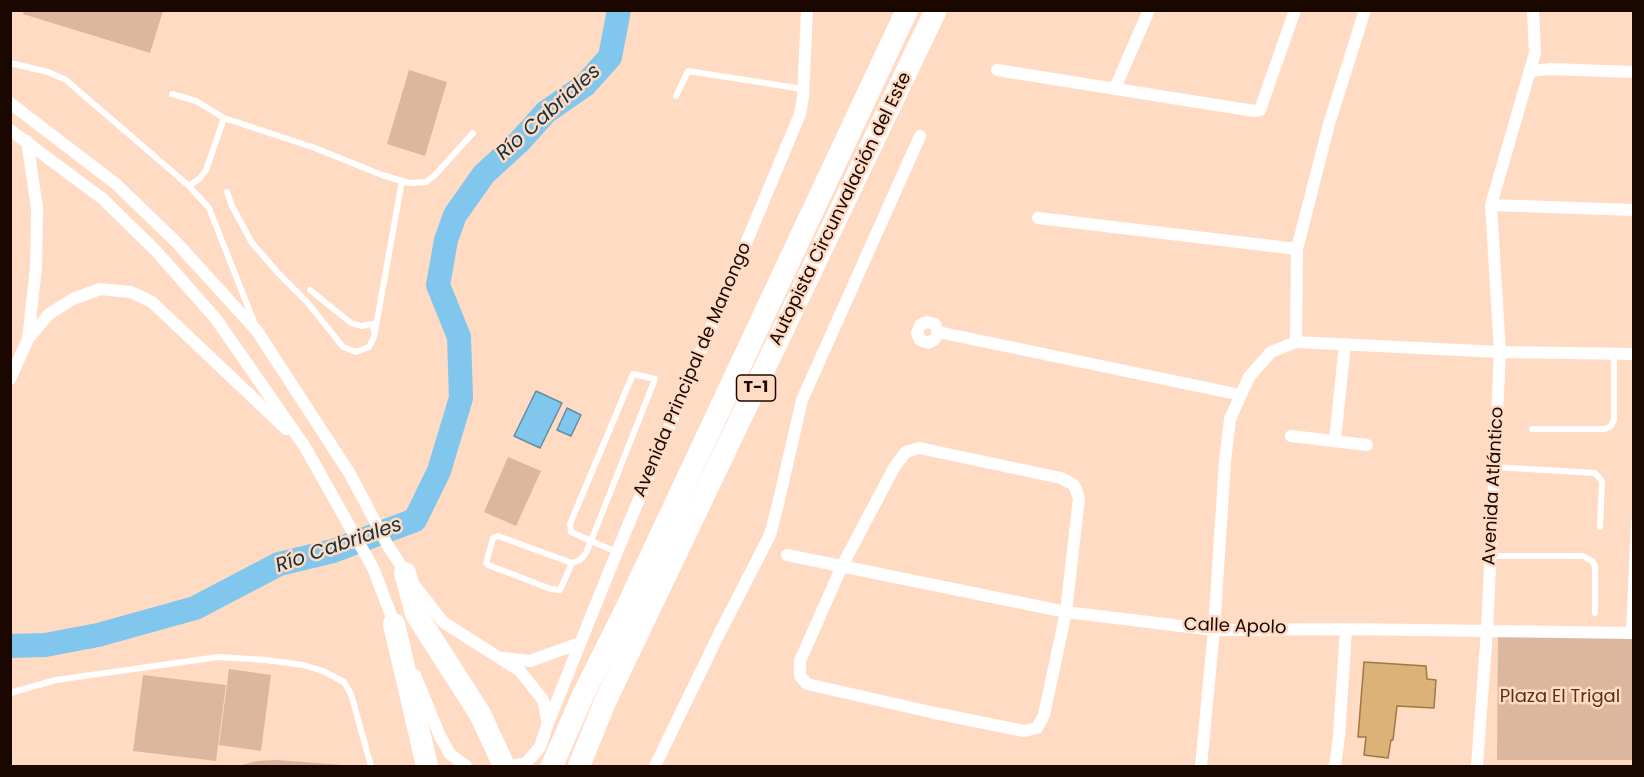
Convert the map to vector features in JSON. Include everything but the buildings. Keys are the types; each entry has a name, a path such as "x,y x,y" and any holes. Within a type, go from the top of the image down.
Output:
{"highway":[{"name":"Autopista Circunvalación del Este","path":"552,766 907,10"},
{"name":"Autopista Circunvalación del Este","path":"579,766 605,702 936,10"},
{"path":"405,573 416,614 480,714 504,766"},
{"path":"394,624 427,766"}],"street":[{"name":"Avenida Principal de Manongo","path":"512,766 526,762 540,747 617,552 800,114 804,89 807,10"},
{"path":"1115,88 1149,10"},
{"path":"997,69 1254,111 1260,110 1295,10"},
{"path":"1296,342 1297,249 1329,124 1365,10"},
{"path":"1533,10 1536,53 1491,205 1634,210"},
{"path":"1531,71 1550,69 1634,72"},
{"path":"10,103 116,184 176,242 257,331 350,474 405,573 442,622 520,671 543,700 548,723"},
{"path":"10,130 103,199 156,251 216,319 305,447 373,568 440,736 450,754 466,766"},
{"path":"656,766 720,632 770,535 802,400 920,136"},
{"path":"27,141 37,208 36,268 28,339"},
{"name":"Avenida Atlántico","path":"1477,766 1487,630 1500,352 1491,205"},
{"path":"1038,218 1297,249"},
{"path":"10,379 28,339 50,314 73,298 100,288 131,292 152,302 305,447"},
{"path":"938,332 1241,394"},
{"path":"1201,766 1230,419 1249,377 1271,352 1296,342 1500,352 1634,354"},
{"path":"1335,440 1345,344"},
{"path":"1292,436 1366,445"},
{"path":"919,448 1061,478 1074,485 1079,498 1066,612 1044,716 1037,728 1024,731 807,684 800,676 800,661 842,566 896,466 906,452 919,448"},
{"name":"Calle Apolo","path":"787,555 1066,612 1214,630 1487,630 1631,633"},
{"path":"1335,766 1346,629"},
{"path":"497,657 530,661 580,643"}],"lane":[{"path":"10,63 48,72 66,80 189,186 209,208 257,331"},
{"path":"676,96 688,71 804,89"},
{"path":"172,94 196,101 224,118 315,148 402,182 417,184 426,182 435,175 473,133"},
{"path":"189,186 206,170 224,118"},
{"path":"227,192 252,243 307,302 343,346 356,352 369,347 374,337 402,182"},
{"path":"310,290 351,323 361,326 372,324 374,337"},
{"path":"1532,429 1605,429 1611,426 1614,420 1614,353"},
{"path":"572,563 560,590 555,590 486,563 493,538 498,536 572,563 580,560 586,553 591,541 655,379 636,374 630,375 570,524 571,532 591,541 617,552"},
{"path":"1495,467 1595,473 1602,481 1600,527"},
{"path":"1631,633 1634,521"},
{"path":"1491,556 1583,556 1592,561 1595,566 1595,613"},
{"path":"10,693 56,680 218,657 303,665 323,671 344,682 351,694 371,766"}],"green space":[{"path":"24,10 163,11 150,53 23,14"},
{"path":"409,70 447,82 425,156 387,144"},
{"path":"508,457 541,471 516,526 484,512"},
{"name":"Plaza El Trigal","path":"1498,632 1633,637 1633,760 1497,760"},
{"path":"229,669 271,675 261,751 219,745"},
{"path":"143,675 226,685 216,761 133,751"},
{"path":"276,760 358,766 238,766 257,761"}],"water":[{"path":"536,391 562,403 540,448 514,436"},
{"path":"567,408 581,415 571,436 557,430"}],"waterway":[{"name":"Río Cabriales","path":"10,646 45,645 98,635 195,608 279,564 333,551 415,520 439,471 461,398 459,337 438,285 446,240 455,215 484,174 519,142 546,112 585,85 610,57 619,10"}]}
